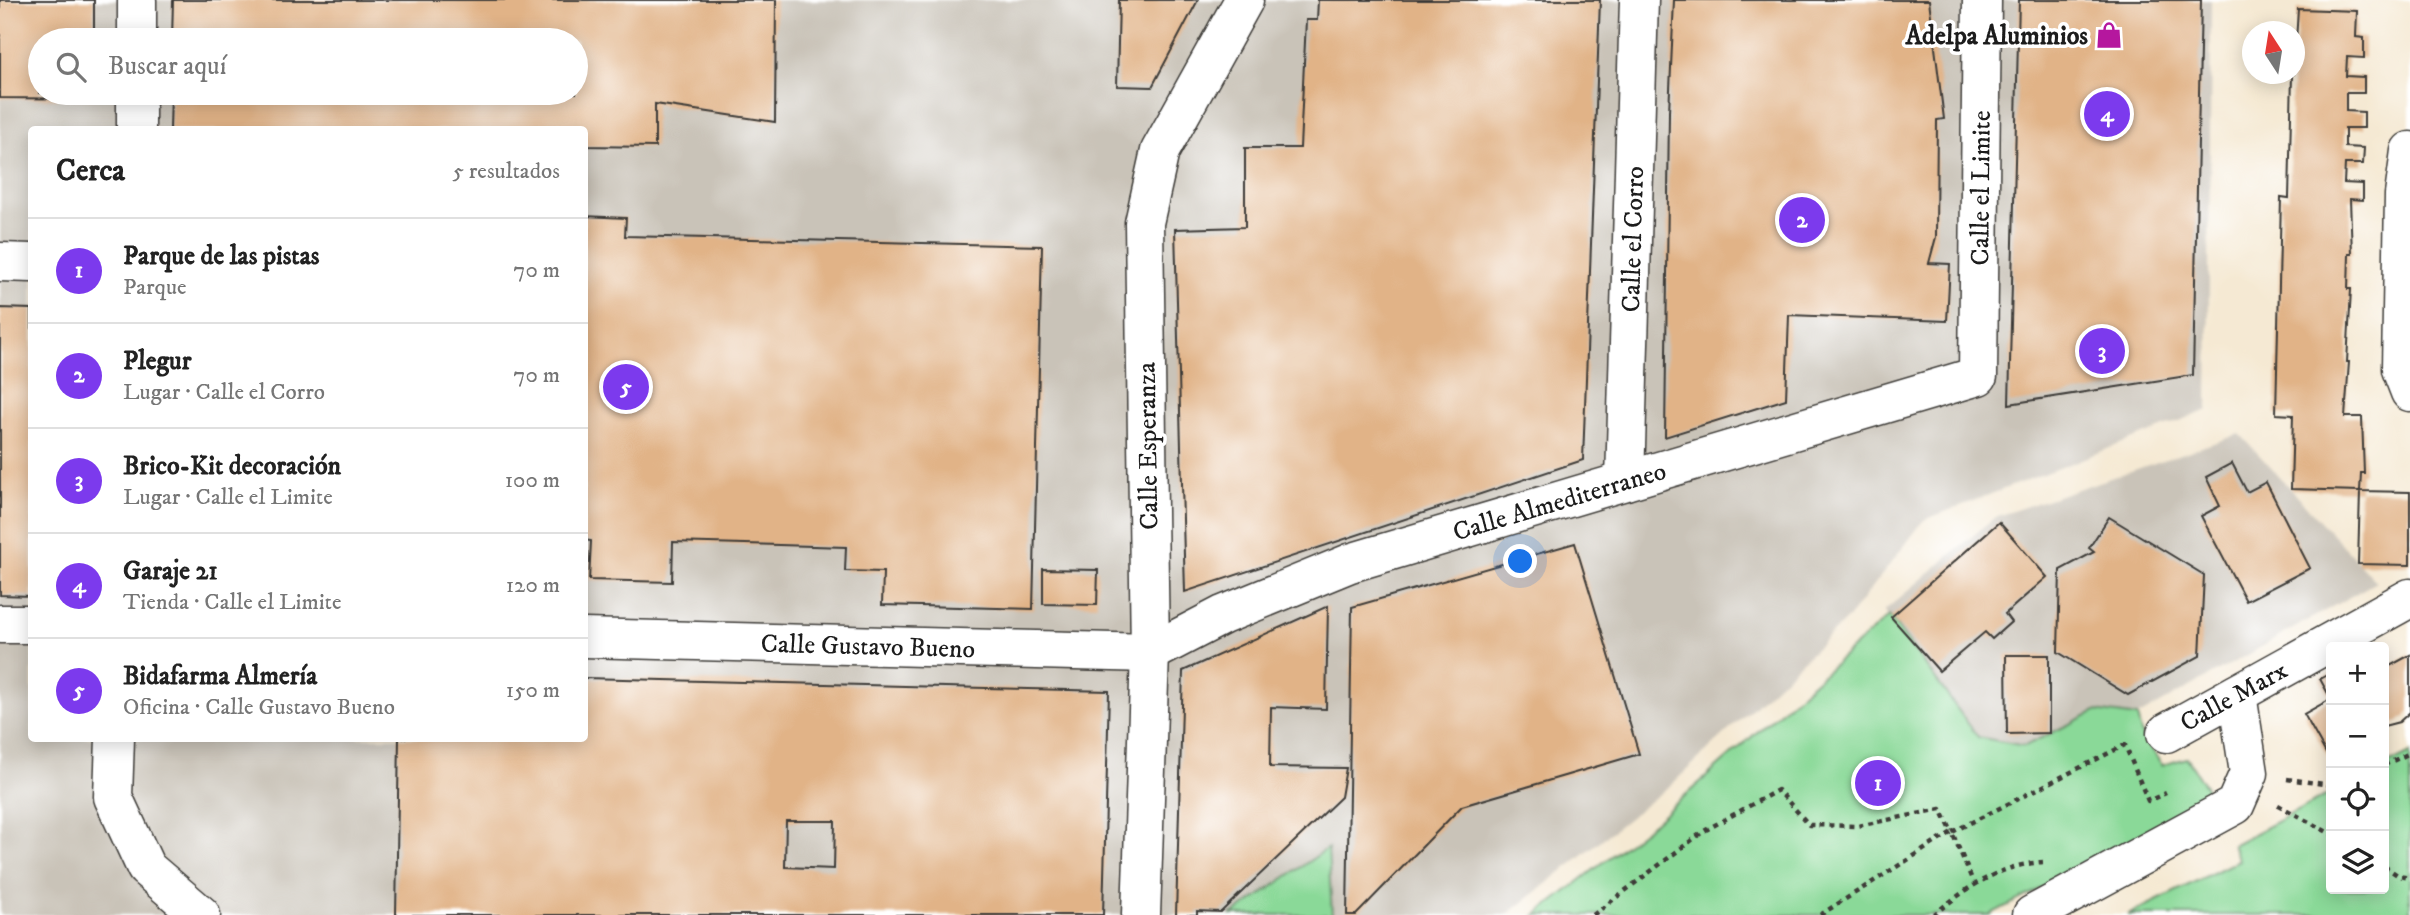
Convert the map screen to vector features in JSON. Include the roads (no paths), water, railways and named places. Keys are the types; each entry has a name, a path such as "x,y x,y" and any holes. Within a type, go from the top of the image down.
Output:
{"street":[{"path":"137,0 137,28"},
{"name":"Calle Esperanza","path":"1141,915 1150,653 1144,223 1160,151 1244,0"},
{"name":"Calle el Corro","path":"1625,481 1639,0"},
{"name":"Calle el Limite","path":"1978,376 1982,0"},
{"path":"136,105 136,126"},
{"path":"2410,151 2403,195 2401,369 2410,392"},
{"path":"0,262 28,263"},
{"name":"Calle Almediterraneo","path":"1150,653 1223,615 1350,563 1978,376"},
{"name":"Calle Marx","path":"2166,733 2410,598"},
{"path":"0,624 28,624"},
{"name":"Calle Gustavo Bueno","path":"588,638 1150,653"},
{"path":"2032,915 2235,805 2249,773 2238,694"},
{"path":"115,742 113,797 146,868 201,915"}],"place":[{"name":"Adelpa Aluminios","path":"2109,35"},
{"name":"Garaje 21","path":"2107,114"},
{"name":"Plegur","path":"1802,220"},
{"name":"Brico-Kit decoración","path":"2102,351"},
{"name":"Bidafarma Almería","path":"626,387"},
{"name":"Parque de las pistas","path":"1878,783"}]}
